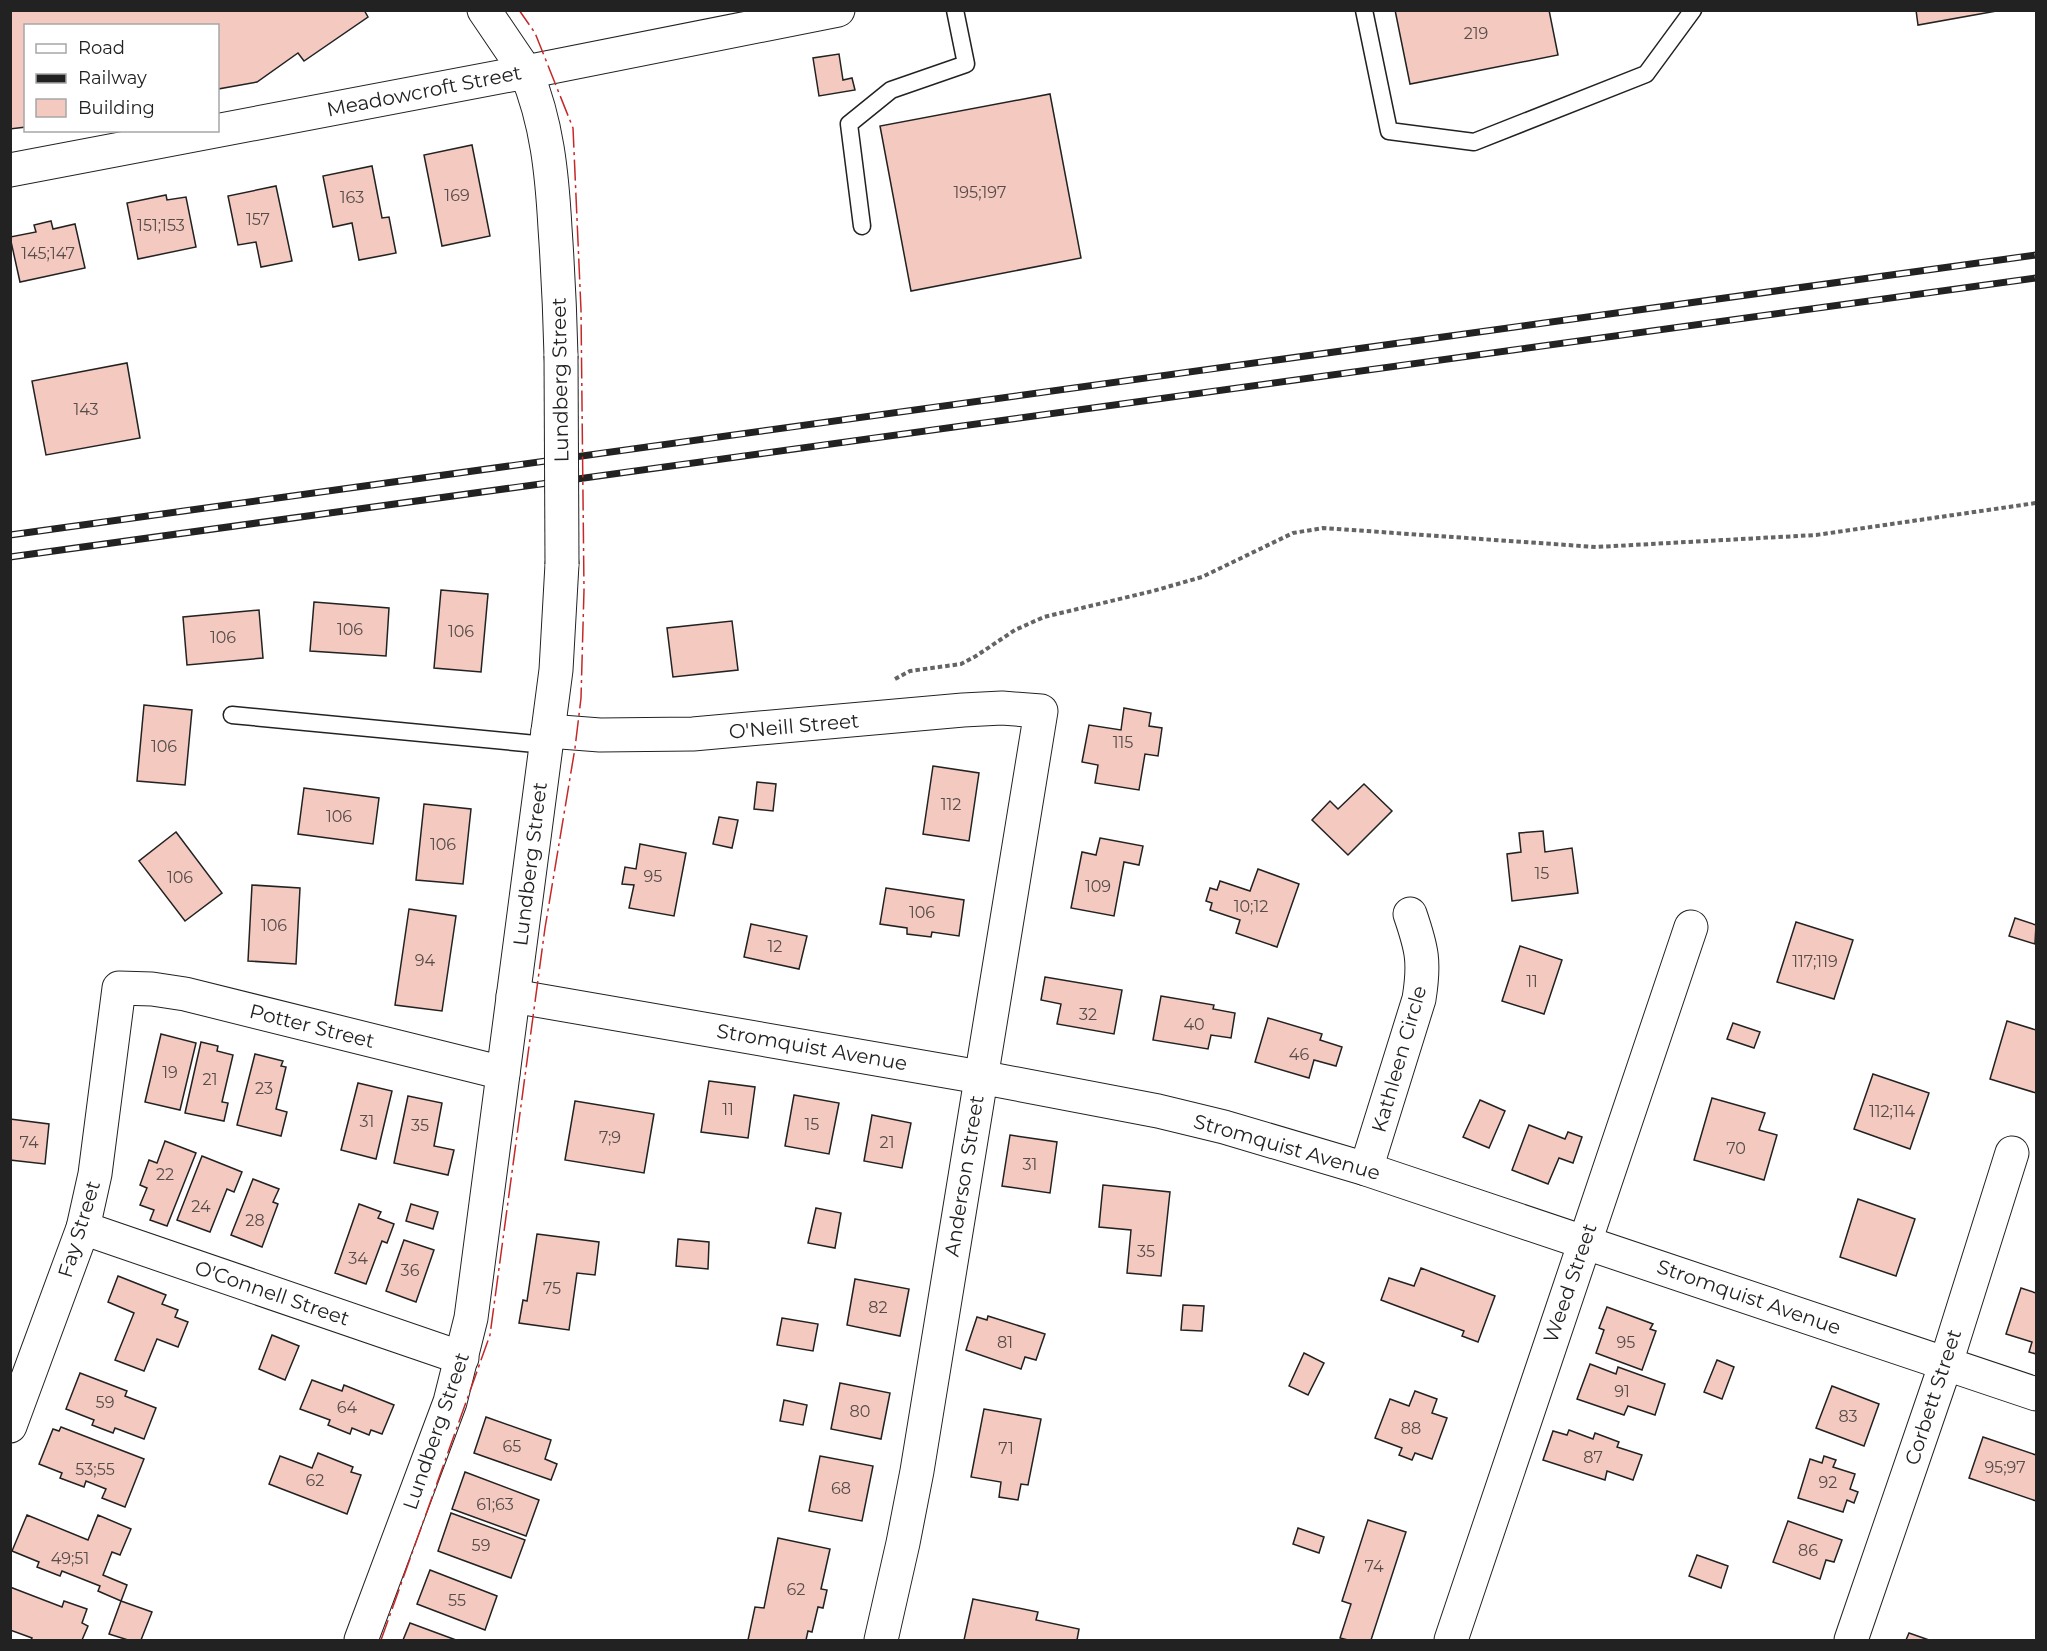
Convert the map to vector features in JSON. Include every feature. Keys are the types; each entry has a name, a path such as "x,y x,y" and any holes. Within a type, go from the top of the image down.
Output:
{"street":[{"name":"Lundberg Street","path":"361,1641 450,1402 471,1318 559,636 562,564 561,356 552,173 544,125 526,72 484,10"},
{"name":"Meadowcroft Street","path":"219,130 526,72 736,20 838,10"},
{"name":"Meadowcroft Street","path":"10,170 210,132"},
{"name":"O'Neill Street","path":"547,738 693,734 963,710 1002,708 1041,711"},
{"name":"Anderson Street","path":"880,1641 917,1472 1041,711"},
{"name":"Kathleen Circle","path":"1366,1169 1419,999 1424,971 1420,944 1410,914"},
{"name":"Weed Street","path":"1451,1641 1691,927"},
{"name":"Potter Street","path":"119,988 152,989 185,994 503,1073"},
{"name":"Fay Street","path":"10,1426 83,1228 95,1174 119,988"},
{"name":"Stromquist Avenue","path":"513,996 980,1077 1158,1111 1224,1127 1366,1169 2037,1394"},
{"name":"Corbett Street","path":"1851,1641 1946,1363 2012,1153"},
{"name":"O'Connell Street","path":"83,1228 462,1358"}],"lane":[{"path":"862,226 849,124 891,90 966,64 955,10"},
{"path":"1364,10 1389,131 1474,142 1646,74 1693,10"},
{"path":"232,716 547,738"}],"path":[{"path":"890,681 910,671 961,664 1015,630 1044,617 1202,577 1293,533 1323,528 1512,542 1608,546 1816,536 2037,503"}],"building":[{"path":"10,10 364,10 368,17 304,61 298,53 257,82 219,89 219,24 24,24 24,127 10,129"},
{"path":"1395,10 1549,10 1558,55 1410,84"},
{"path":"1916,10 2002,10 1918,25"},
{"path":"839,54 843,80 852,78 855,90 819,96 813,58"},
{"path":"1050,94 1081,258 911,291 880,126"},
{"path":"472,145 490,236 442,246 424,155"},
{"path":"372,166 382,218 389,217 396,253 359,260 352,223 333,227 323,176"},
{"path":"276,186 292,261 261,267 256,242 238,245 228,196"},
{"path":"166,195 167,200 186,197 196,247 138,259 127,203"},
{"path":"51,221 53,229 75,224 85,268 20,282 10,237 36,232 34,225"},
{"path":"127,363 140,438 46,455 32,381"},
{"path":"441,590 488,594 481,672 434,668"},
{"path":"314,602 389,608 386,656 310,651"},
{"path":"259,610 263,658 187,665 183,617"},
{"path":"732,621 738,670 673,677 667,628"},
{"path":"144,705 192,710 185,785 137,781"},
{"path":"1124,708 1151,713 1149,726 1162,728 1158,756 1145,754 1139,790 1095,783 1098,765 1082,762 1089,725 1121,730"},
{"path":"933,766 979,773 969,841 923,834"},
{"path":"757,782 776,784 773,811 754,809"},
{"path":"1364,784 1392,811 1348,855 1312,820 1330,801 1338,809"},
{"path":"304,788 379,798 373,844 298,834"},
{"path":"424,804 471,809 463,884 416,880"},
{"path":"719,817 738,820 732,848 713,844"},
{"path":"1543,831 1545,852 1572,848 1578,893 1512,901 1507,854 1521,852 1519,833"},
{"path":"176,832 222,893 185,921 139,861"},
{"path":"1100,838 1143,846 1139,865 1124,862 1114,916 1071,908 1082,852 1096,855"},
{"path":"640,844 686,853 674,916 629,908 634,885 622,884 625,867 636,869"},
{"path":"1258,869 1299,884 1277,947 1236,933 1240,920 1210,910 1212,903 1206,901 1210,888 1217,890 1220,881 1250,891"},
{"path":"252,885 300,888 296,964 248,961"},
{"path":"886,888 964,900 959,936 932,932 931,937 907,934 907,928 880,924"},
{"path":"409,909 456,916 442,1011 395,1005"},
{"path":"2015,918 2036,925 2035,944 2009,936"},
{"path":"1796,922 1853,940 1834,999 1777,982"},
{"path":"751,924 807,936 799,969 744,957"},
{"path":"1520,946 1562,960 1544,1014 1502,1001"},
{"path":"1045,977 1122,990 1114,1034 1057,1024 1061,1004 1041,1000"},
{"path":"1161,996 1214,1005 1213,1009 1235,1013 1231,1038 1211,1035 1208,1049 1153,1040"},
{"path":"1268,1018 1322,1034 1320,1040 1342,1047 1336,1066 1314,1060 1309,1078 1255,1062"},
{"path":"2007,1021 2036,1030 2036,1093 1990,1079"},
{"path":"1733,1023 1760,1032 1754,1048 1727,1039"},
{"path":"161,1034 196,1043 180,1110 145,1102"},
{"path":"201,1042 218,1046 217,1051 233,1055 222,1102 228,1103 224,1121 185,1113"},
{"path":"255,1054 283,1061 281,1066 286,1067 276,1109 287,1112 281,1136 237,1125"},
{"path":"1873,1074 1929,1093 1910,1149 1854,1129"},
{"path":"709,1081 755,1087 748,1138 701,1132"},
{"path":"358,1083 392,1091 376,1159 341,1150"},
{"path":"794,1095 839,1103 829,1154 785,1146"},
{"path":"408,1096 442,1103 434,1146 454,1150 448,1175 394,1163"},
{"path":"1712,1098 1765,1113 1759,1130 1777,1135 1764,1180 1694,1160"},
{"path":"1480,1100 1505,1111 1489,1148 1463,1137"},
{"path":"575,1101 654,1114 644,1173 565,1160"},
{"path":"872,1115 911,1123 902,1168 864,1161"},
{"path":"10,1119 49,1124 45,1164 10,1160"},
{"path":"1529,1125 1565,1139 1568,1132 1582,1137 1573,1163 1559,1158 1548,1184 1512,1170"},
{"path":"1010,1135 1057,1142 1050,1193 1002,1186"},
{"path":"165,1141 196,1153 167,1226 150,1220 154,1210 140,1205 147,1188 140,1185 149,1160 157,1163"},
{"path":"202,1156 242,1172 234,1192 227,1189 210,1232 177,1220"},
{"path":"253,1179 279,1189 273,1202 278,1204 262,1247 231,1235"},
{"path":"1103,1185 1170,1192 1161,1276 1127,1273 1131,1230 1099,1227"},
{"path":"1858,1199 1915,1219 1896,1276 1840,1257"},
{"path":"359,1204 381,1212 378,1218 394,1224 387,1243 382,1241 366,1284 335,1273"},
{"path":"411,1204 438,1212 433,1229 406,1221"},
{"path":"816,1208 841,1213 835,1248 808,1243"},
{"path":"537,1234 599,1242 595,1275 577,1273 569,1330 519,1323 523,1300 527,1301"},
{"path":"678,1239 709,1242 708,1269 676,1266"},
{"path":"404,1240 434,1250 416,1302 386,1291"},
{"path":"1421,1268 1495,1296 1478,1342 1462,1336 1464,1331 1381,1300 1389,1278 1414,1286"},
{"path":"118,1276 166,1295 162,1304 178,1310 175,1317 188,1322 178,1347 157,1339 144,1371 115,1360 134,1313 108,1302"},
{"path":"855,1279 909,1289 900,1336 847,1325"},
{"path":"2021,1288 2036,1293 2036,1354 2029,1352 2032,1342 2006,1334"},
{"path":"1183,1305 1204,1306 1202,1331 1181,1330"},
{"path":"1607,1307 1653,1324 1650,1329 1656,1331 1642,1370 1596,1353 1604,1330 1599,1328"},
{"path":"988,1316 1045,1334 1036,1360 1025,1357 1021,1369 966,1350 977,1317 987,1320"},
{"path":"782,1318 818,1324 813,1351 777,1345"},
{"path":"272,1335 299,1346 285,1380 259,1369"},
{"path":"1304,1353 1324,1363 1308,1395 1289,1386"},
{"path":"1717,1360 1734,1367 1722,1399 1704,1392"},
{"path":"1590,1364 1616,1374 1618,1367 1665,1384 1655,1415 1628,1406 1624,1415 1577,1399"},
{"path":"80,1373 127,1391 125,1396 156,1408 144,1439 115,1428 113,1433 92,1425 94,1420 66,1409"},
{"path":"312,1380 342,1391 344,1385 394,1405 382,1434 371,1430 369,1435 352,1428 350,1434 328,1425 330,1420 300,1409"},
{"path":"840,1383 890,1393 881,1439 831,1429"},
{"path":"1832,1386 1879,1404 1864,1446 1816,1428"},
{"path":"1415,1391 1437,1399 1432,1413 1447,1418 1432,1459 1415,1453 1412,1460 1399,1455 1402,1448 1375,1438 1390,1399 1409,1406"},
{"path":"784,1400 807,1405 803,1425 780,1421"},
{"path":"984,1409 1041,1419 1028,1485 1021,1484 1018,1500 999,1497 1001,1482 971,1477"},
{"path":"486,1417 551,1440 545,1459 557,1464 551,1480 474,1453"},
{"path":"61,1427 144,1459 125,1507 102,1498 106,1489 86,1481 84,1487 60,1478 62,1473 39,1464 53,1429 59,1431"},
{"path":"1569,1430 1593,1439 1595,1433 1619,1442 1617,1447 1642,1455 1633,1480 1607,1471 1605,1480 1543,1460 1553,1431 1567,1435"},
{"path":"1983,1437 2036,1455 2036,1501 1969,1478"},
{"path":"318,1453 353,1467 351,1472 361,1475 347,1514 269,1484 280,1456 312,1468"},
{"path":"820,1456 873,1466 862,1521 809,1511"},
{"path":"1824,1456 1836,1460 1833,1467 1855,1474 1850,1489 1858,1492 1854,1503 1847,1500 1843,1512 1798,1498 1810,1459 1822,1463"},
{"path":"465,1472 539,1500 526,1536 452,1509"},
{"path":"451,1513 525,1540 511,1578 438,1551"},
{"path":"27,1515 88,1540 98,1515 131,1529 120,1555 112,1552 103,1575 127,1585 121,1601 98,1591 100,1586 62,1571 60,1576 37,1567 39,1562 12,1551"},
{"path":"1368,1520 1406,1532 1371,1640 1348,1640 1340,1638 1351,1604 1342,1601"},
{"path":"1788,1521 1842,1540 1834,1562 1826,1560 1820,1579 1773,1562"},
{"path":"1298,1528 1324,1537 1319,1553 1293,1544"},
{"path":"778,1538 830,1549 821,1589 827,1590 823,1608 818,1607 812,1632 808,1631 806,1640 748,1640 755,1607 764,1608"},
{"path":"1697,1555 1728,1566 1721,1588 1689,1576"},
{"path":"430,1570 497,1596 485,1630 417,1604"},
{"path":"10,1587 62,1607 64,1601 87,1609 82,1623 88,1626 82,1640 31,1640 32,1638 10,1630"},
{"path":"973,1599 1038,1612 1036,1620 1079,1629 1077,1640 964,1640"},
{"path":"121,1601 152,1612 141,1640 128,1640 109,1634"},
{"path":"410,1623 456,1640 403,1640"},
{"path":"1909,1633 1929,1640 1906,1640"}],"railway":[{"path":"10,535 2036,255"},
{"path":"10,557 2036,278"}],"power":[{"path":"381,1640 490,1335 545,928 575,748 581,698 584,590 581,310 573,128 535,33 519,10"}]}
